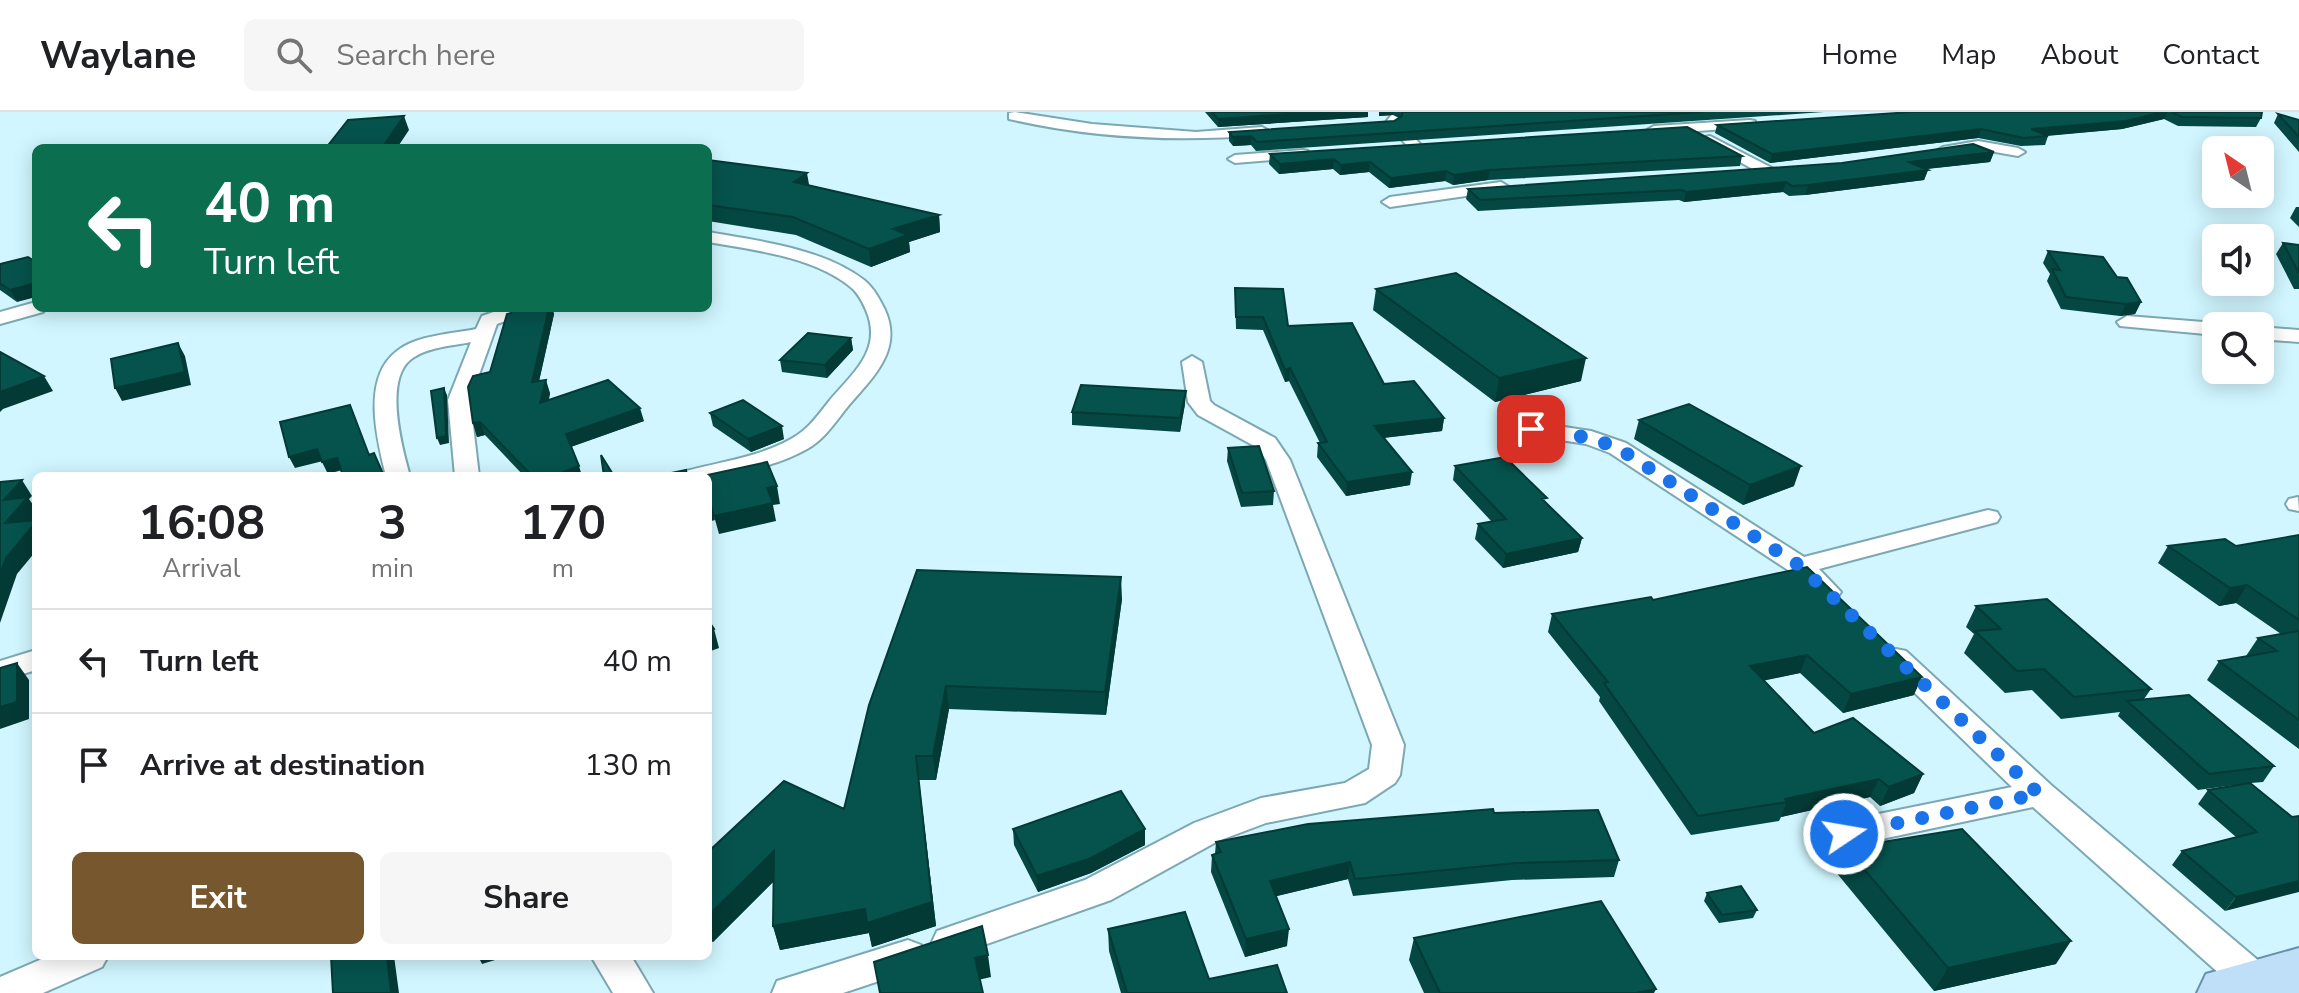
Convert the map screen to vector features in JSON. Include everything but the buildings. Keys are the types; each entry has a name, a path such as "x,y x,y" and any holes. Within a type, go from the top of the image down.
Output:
{"street":[{"path":"1415,112 1386,123 1415,146"},
{"path":"1660,112 1774,170 1738,173"},
{"path":"1014,116 1092,128 1196,136 1282,130"},
{"path":"1642,131 1763,123"},
{"path":"1928,154 1978,145 2018,152"},
{"path":"1235,159 1325,153"},
{"path":"1390,202 1436,193 1515,187"},
{"path":"710,472 799,444 815,433 872,366 882,343 881,319 870,300 861,287 839,272 793,256 712,238"},
{"path":"0,318 32,309"},
{"path":"466,472 459,400 489,320 512,312"},
{"path":"2127,322 2202,328"},
{"path":"397,472 386,410 388,382 397,362 416,350 484,333"},
{"path":"2274,334 2299,336"},
{"path":"791,993 945,944 1098,890 1206,832 1261,811 1353,794 1384,775 1388,745 1278,460 1267,443 1206,410 1199,402 1192,362"},
{"path":"1531,429 1591,438 1618,448 1800,566 1845,609"},
{"path":"1800,566 1988,517"},
{"path":"1879,642 2039,794 2262,984"},
{"path":"0,671 32,661"},
{"path":"1844,834 2039,794"},
{"path":"3,993 80,960"},
{"path":"613,960 634,993"}],"route":[{"path":"1531,429 1591,438 1618,448 1723,519 1800,566 2039,794 1844,834"}]}
